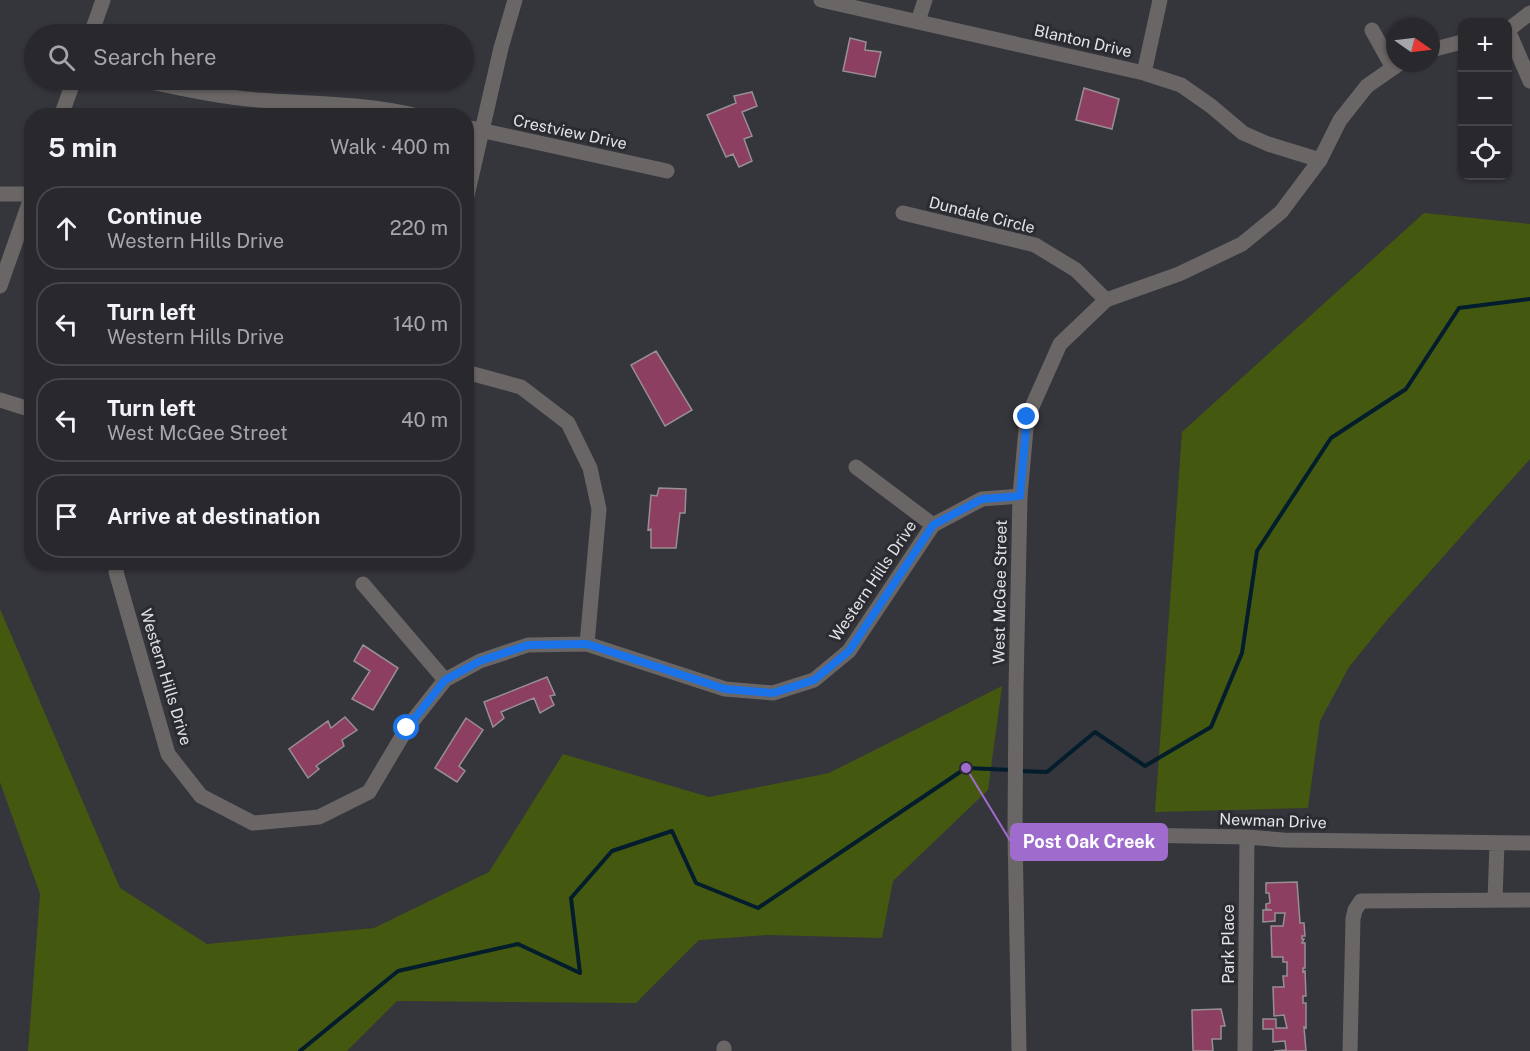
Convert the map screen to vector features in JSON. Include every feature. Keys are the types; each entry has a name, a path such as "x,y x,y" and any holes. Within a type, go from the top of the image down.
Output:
{"street":[{"path":"95,24 103,0"},
{"path":"474,166 501,48 515,0"},
{"name":"Blanton Drive","path":"821,0 1144,73 1181,85 1244,133 1268,144 1320,160"},
{"path":"918,21 925,0"},
{"path":"1144,73 1160,0"},
{"path":"1512,27 1530,13"},
{"path":"1372,30 1386,50"},
{"path":"1512,39 1530,81"},
{"path":"1440,48 1458,43"},
{"name":"West McGee Street","path":"1019,1051 1015,833 1016,688 1020,496 1027,417 1060,344 1106,300 1179,274 1242,244 1281,212 1320,160 1340,120 1367,86 1387,72"},
{"path":"64,108 70,90"},
{"path":"192,90 256,100 368,108"},
{"name":"Crestview Drive","path":"474,129 667,171"},
{"path":"0,194 24,195"},
{"name":"Dundale Circle","path":"903,213 1035,245 1076,270 1106,300"},
{"path":"0,286 24,218"},
{"path":"474,374 521,387 568,423 590,468 599,509 587,644"},
{"path":"0,400 24,408"},
{"path":"856,467 933,525"},
{"name":"Western Hills Drive","path":"116,570 168,754 201,796 253,824 319,817 369,792 407,728 445,680 480,661 528,645 587,644 725,689 773,693 814,680 849,651 933,525 982,499 1020,496"},
{"path":"363,584 445,680"},
{"name":"Newman Drive","path":"1015,833 1530,843"},
{"name":"Park Place","path":"1245,1051 1246,837"},
{"path":"1495,900 1497,843"},
{"path":"1350,1051 1353,919 1355,910 1361,901 1530,900"}],"green space":[{"path":"1424,213 1530,224 1530,459 1387,620 1349,667 1320,721 1308,808 1155,812 1182,432"},
{"path":"0,609 120,888 207,944 374,928 489,872 563,754 709,797 829,773 1002,686 988,790 893,881 882,938 766,935 699,940 636,1003 397,1001 347,1051 28,1051 40,894 0,782"}],"building":[{"path":"850,38 866,42 865,50 881,52 875,77 843,71"},
{"path":"1084,88 1119,99 1112,129 1076,120"},
{"path":"752,92 757,106 742,112 752,136 744,139 752,161 739,167 733,154 726,157 707,115 736,103 734,96"},
{"path":"656,351 692,410 665,426 631,365"},
{"path":"659,488 686,489 685,513 680,513 676,548 651,548 651,529 648,530 651,495 657,496"},
{"path":"363,645 398,668 373,710 352,699 370,671 354,661"},
{"path":"547,677 555,695 550,696 554,705 540,713 534,698 501,712 504,718 493,727 484,702"},
{"path":"345,717 357,730 342,740 344,746 316,766 319,769 308,778 289,749 328,721 331,728"},
{"path":"466,718 483,730 459,766 465,771 457,782 435,768"},
{"path":"1297,882 1300,923 1304,923 1305,936 1302,936 1304,939 1302,943 1305,943 1303,972 1305,971 1306,996 1303,996 1303,1003 1306,1003 1306,1028 1304,1027 1306,1051 1274,1051 1286,1050 1285,1041 1273,1042 1273,1029 1263,1029 1263,1019 1276,1019 1276,1028 1287,1028 1284,1015 1274,1016 1273,987 1284,987 1283,976 1287,976 1287,962 1283,962 1283,957 1272,957 1271,926 1283,926 1285,913 1275,913 1275,921 1263,922 1263,910 1272,910 1266,909 1266,904 1270,903 1269,893 1266,893 1266,883"},
{"path":"1221,1009 1225,1026 1221,1026 1221,1039 1212,1039 1213,1051 1193,1051 1192,1010"}],"waterway":[{"path":"1020,771 1047,772 1095,732 1145,766 1211,727 1242,653 1257,551 1331,438 1406,389 1459,308 1530,299"},
{"path":"300,1051 398,971 518,944 580,973 571,898 612,851 672,831 696,883 758,908 966,768 1013,770"}],"place":[{"name":"Post Oak Creek","path":"966,768"}],"route":[{"path":"407,728 445,680 480,661 528,645 587,644 725,689 773,693 814,680 849,651 933,525 982,499 1020,496 1027,417"}]}
